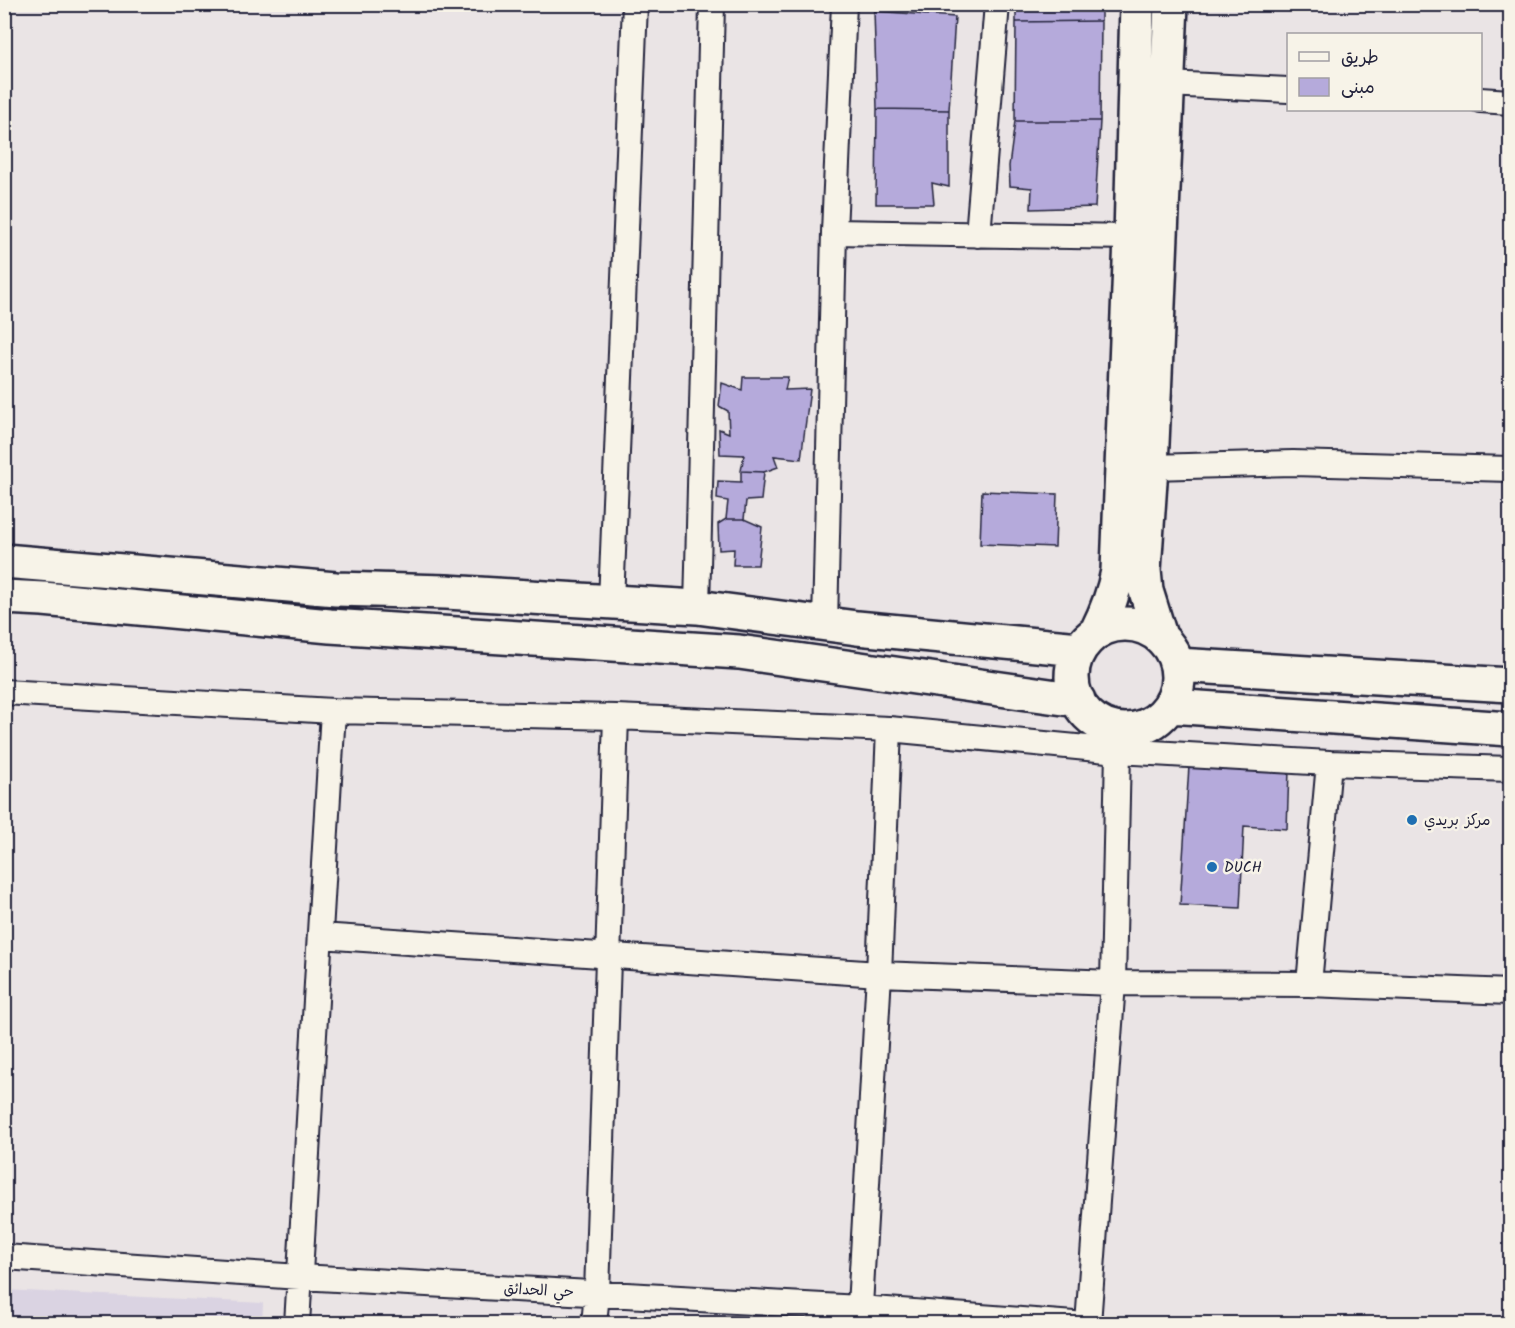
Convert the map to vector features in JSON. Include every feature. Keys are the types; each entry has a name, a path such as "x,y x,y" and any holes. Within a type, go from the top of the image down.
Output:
{"main road":[{"path":"4,561 336,589 446,592 697,607 825,624 1088,640 1109,625 1136,624 1149,628 1160,636 1174,654 1178,665 1179,680 1176,693 1170,706 1154,722 1131,730 1117,740 1106,727 1083,709 1073,688 1072,674 1074,661 1088,640 1107,612 1118,571 1131,237 1137,4"},
{"path":"1160,636 1146,591 1144,570 1151,467 1170,4"},
{"path":"330,626 336,589"},
{"path":"4,597 330,626 739,651 1078,700"},
{"path":"1178,665 1510,684"},
{"path":"1170,706 1510,729"}],"street":[{"path":"611,602 635,4"},
{"path":"697,607 712,4"},
{"path":"825,624 834,232 844,4"},
{"path":"978,235 997,4"},
{"path":"1167,84 1287,90"},
{"path":"1482,100 1510,102"},
{"path":"834,232 1131,237"},
{"path":"1151,467 1293,463 1510,469"},
{"path":"4,692 333,711 616,717 1117,740 1329,763 1510,769"},
{"path":"297,1323 333,711"},
{"path":"594,1323 597,1293 616,717"},
{"path":"860,1316 879,974 889,729"},
{"path":"1088,1323 1113,983 1117,740"},
{"path":"1309,984 1329,763"},
{"path":"320,936 879,974 1113,983 1309,984 1510,992"},
{"name":"حي الحدائق","path":"4,1257 300,1277 597,1293 860,1316 1074,1323"}],"shaded area":[{"path":"5,1290 263,1303 262,1323 5,1323"}],"building":[{"path":"1016,4 1101,4 1101,21 1016,22"},
{"path":"874,11 955,17 949,110 877,109"},
{"path":"1101,21 1100,121 1015,121 1016,22"},
{"path":"877,109 949,110 949,187 932,183 934,204 876,204"},
{"path":"1015,121 1100,121 1095,207 1031,209 1032,188 1010,186 1009,166"},
{"path":"743,377 788,377 785,390 810,389 801,459 774,456 778,467 764,472 741,471 744,455 720,454 719,429 729,433 728,411 719,406 722,383 742,390"},
{"path":"741,471 764,472 761,500 746,501 744,519 726,519 728,501 717,499 718,481 741,482"},
{"path":"982,491 1057,494 1055,547 980,544"},
{"path":"726,519 744,519 762,527 758,565 733,565 734,549 719,550 718,524"},
{"name":"DUCH","path":"1189,766 1289,770 1287,829 1244,826 1240,908 1180,905"}],"place":[{"name":"مركز بريدي","path":"1412,820"},
{"name":"DUCH","path":"1212,867"}]}
